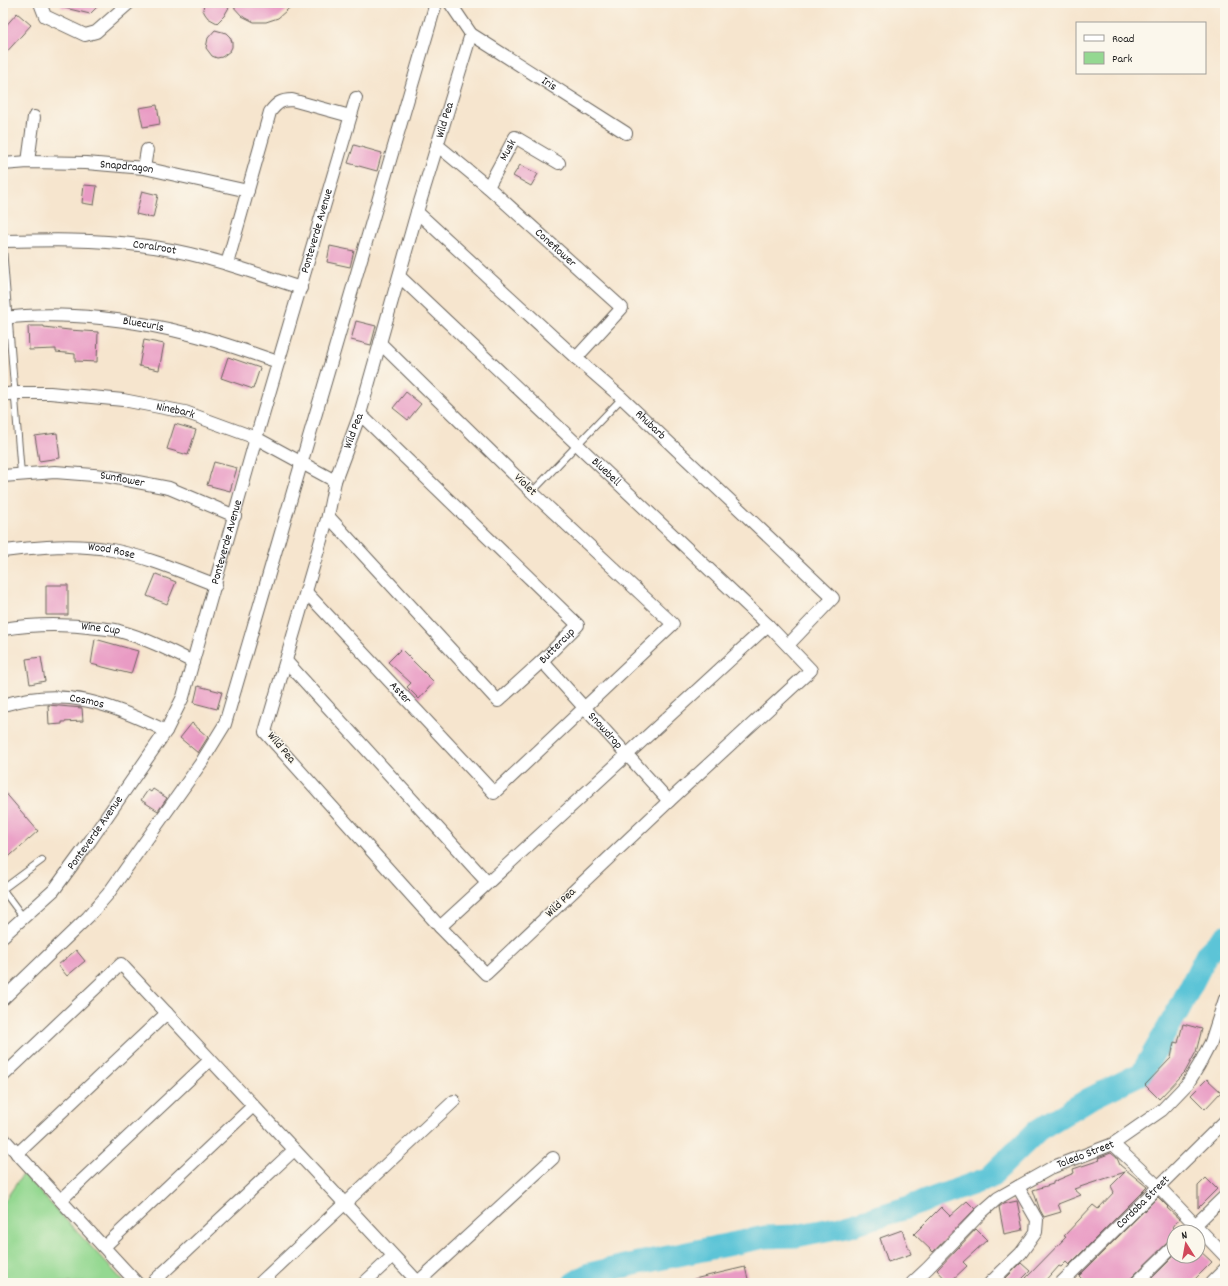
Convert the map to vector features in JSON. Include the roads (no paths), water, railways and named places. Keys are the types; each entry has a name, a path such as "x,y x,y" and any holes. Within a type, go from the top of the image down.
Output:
{"street":[{"path":"40,3 45,16 84,35 96,32 129,3"},
{"path":"3,999 88,917 108,894 202,763 225,724 436,3"},
{"path":"450,3 471,34"},
{"name":"Iris","path":"471,34 626,133"},
{"name":"Wild Pea","path":"471,34 417,212 360,414 335,481 328,516 265,732 440,927 486,974 669,801 811,670"},
{"name":"Ponteverde Avenue","path":"4,933 24,918 54,890 90,841 166,731 184,698 256,438 356,98"},
{"path":"228,264 270,112 277,103 284,100 292,100 350,116"},
{"path":"28,162 34,117"},
{"name":"Musk","path":"488,187 515,137 559,163"},
{"name":"Coneflower","path":"437,145 488,187 622,308 576,358"},
{"path":"144,168 147,150"},
{"name":"Snapdragon","path":"3,164 28,162 86,163 144,168 248,191"},
{"name":"Rhubarb","path":"417,212 576,358 622,398 833,598 788,645"},
{"name":"Coralroot","path":"3,241 80,240 141,245 228,264 301,288"},
{"name":"Bluebell","path":"399,276 768,624 811,670"},
{"name":"Bluecurls","path":"6,317 65,315 137,323 197,336 278,362"},
{"name":"Violet","path":"380,343 532,492 673,624 585,708"},
{"name":"Ninebark","path":"9,394 50,393 124,400 185,412 256,438 335,481"},
{"name":"Buttercup","path":"328,516 498,701 542,661 578,625 360,414"},
{"name":"Sunflower","path":"3,476 55,472 106,476 169,488 235,516"},
{"name":"Wood Rose","path":"3,551 36,547 77,546 111,550 141,557 216,585"},
{"name":"Aster","path":"306,592 494,794 585,708"},
{"path":"440,927 768,624"},
{"name":"Wine Cup","path":"3,629 52,625 83,626 118,630 151,642 193,662"},
{"path":"286,661 487,882"},
{"name":"Snowdrop","path":"542,661 669,801"},
{"name":"Cosmos","path":"3,705 16,701 50,696 77,699 98,703 130,714 166,731"},
{"path":"3,1076 122,964 418,1282 552,1158"},
{"name":"Toledo Street","path":"912,1283 982,1212 998,1198 1053,1167 1113,1144 1162,1110 1188,1083 1199,1065 1211,1042 1225,999"},
{"path":"17,1154 167,1013"},
{"path":"1211,1042 1225,1037"},
{"path":"61,1200 210,1060"},
{"path":"260,1283 454,1101"},
{"path":"104,1246 253,1106"},
{"name":"Cordoba Street","path":"1061,1283 1225,1121"},
{"path":"3,1138 138,1283"},
{"path":"1113,1144 1159,1187 1189,1224"},
{"path":"152,1283 294,1150"},
{"path":"990,1283 1021,1253 1036,1232 1037,1220 1018,1187"},
{"path":"1196,1224 1225,1196"},
{"path":"1206,1240 1225,1256"},
{"path":"1136,1283 1166,1254"},
{"path":"364,1283 393,1256"},
{"path":"1211,1283 1225,1269"}],"lane":[{"path":"3,248 9,394 21,474"},
{"path":"532,492 622,398"},
{"path":"24,918 3,890 42,860"}],"waterway":[{"path":"574,1283 589,1274 639,1263 765,1237 796,1236 846,1226 903,1209 989,1178 1038,1130 1089,1099 1142,1073 1179,1009 1207,954 1225,936"}]}
